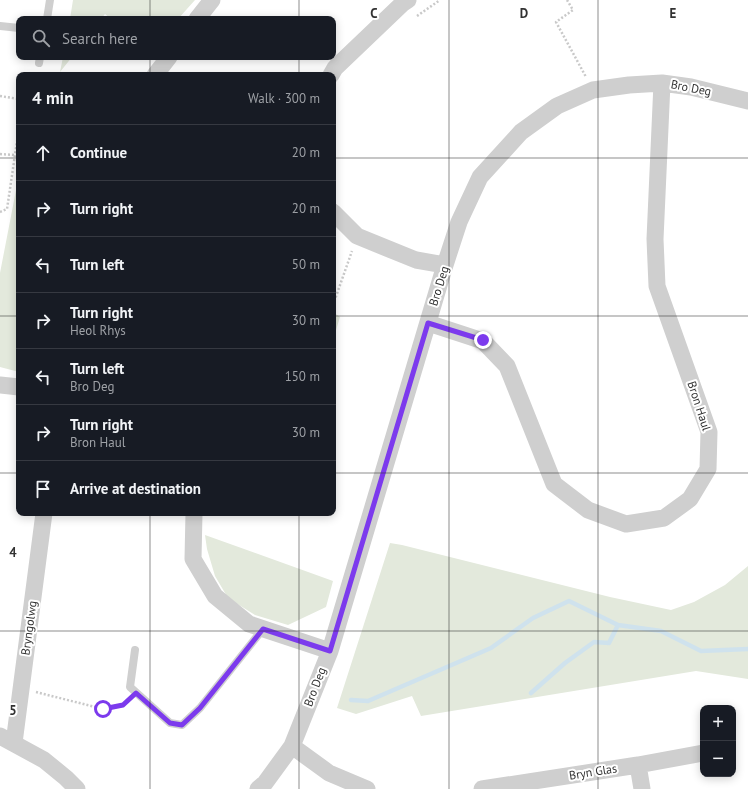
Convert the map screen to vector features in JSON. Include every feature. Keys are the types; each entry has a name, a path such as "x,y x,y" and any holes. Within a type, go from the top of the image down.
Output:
{"street":[{"path":"199,16 212,0"},
{"path":"333,72 403,1"},
{"path":"157,72 167,60"},
{"name":"Bro Deg","path":"258,789 292,746 330,651 445,265 459,222 480,177 520,132 557,106 593,90 629,85 662,83 691,87 748,101"},
{"name":"Bron Haul","path":"428,323 483,340 507,366 554,484 588,510 626,524 664,518 690,499 708,469 709,432 657,286 655,238 662,83"},
{"path":"336,215 357,236 416,260 445,265"},
{"path":"0,385 16,387"},
{"name":"Bryngolwg","path":"7,740 21,688 44,516"},
{"path":"194,516 193,559 215,596 249,624 330,651"},
{"path":"7,740 44,760 77,789"},
{"path":"292,746 329,773 367,789"},
{"name":"Bryn Glas","path":"482,789 638,765 700,754"},
{"path":"638,765 642,789"}],"lane":[{"path":"47,16 50,0"},
{"path":"0,26 16,28"},
{"path":"135,650 130,687 170,723 182,725 200,708 263,629"}],"path":[{"path":"417,16 440,0"},
{"path":"567,0 573,10 556,22 593,90"},
{"path":"0,96 16,99"},
{"path":"0,212 7,209 16,144"},
{"path":"0,154 14,155"},
{"path":"336,296 357,236"},
{"path":"21,688 103,709 123,705 136,693"}],"shaded area":[{"path":"73,0 195,0 181,16 107,16 105,14 103,16 70,16"},
{"path":"62,60 70,60 60,72"},
{"path":"16,190 16,371 0,367 0,273"},
{"path":"336,314 340,317 336,330"},
{"path":"205,535 333,581 326,607 288,625 255,615 228,598 215,576 207,549"},
{"path":"390,543 610,597 671,610 694,602 725,585 748,566 748,679 696,671 421,716 412,696 356,714 337,708"}],"waterway":[{"path":"351,700 368,701 491,648 533,618 569,601 618,625 661,631 701,651 748,649"},
{"path":"531,693 565,663 594,642 609,643 618,625"}],"route":[{"path":"103,709 123,705 136,693 170,723 182,725 200,708 263,629 330,651 428,323 483,340"}]}
